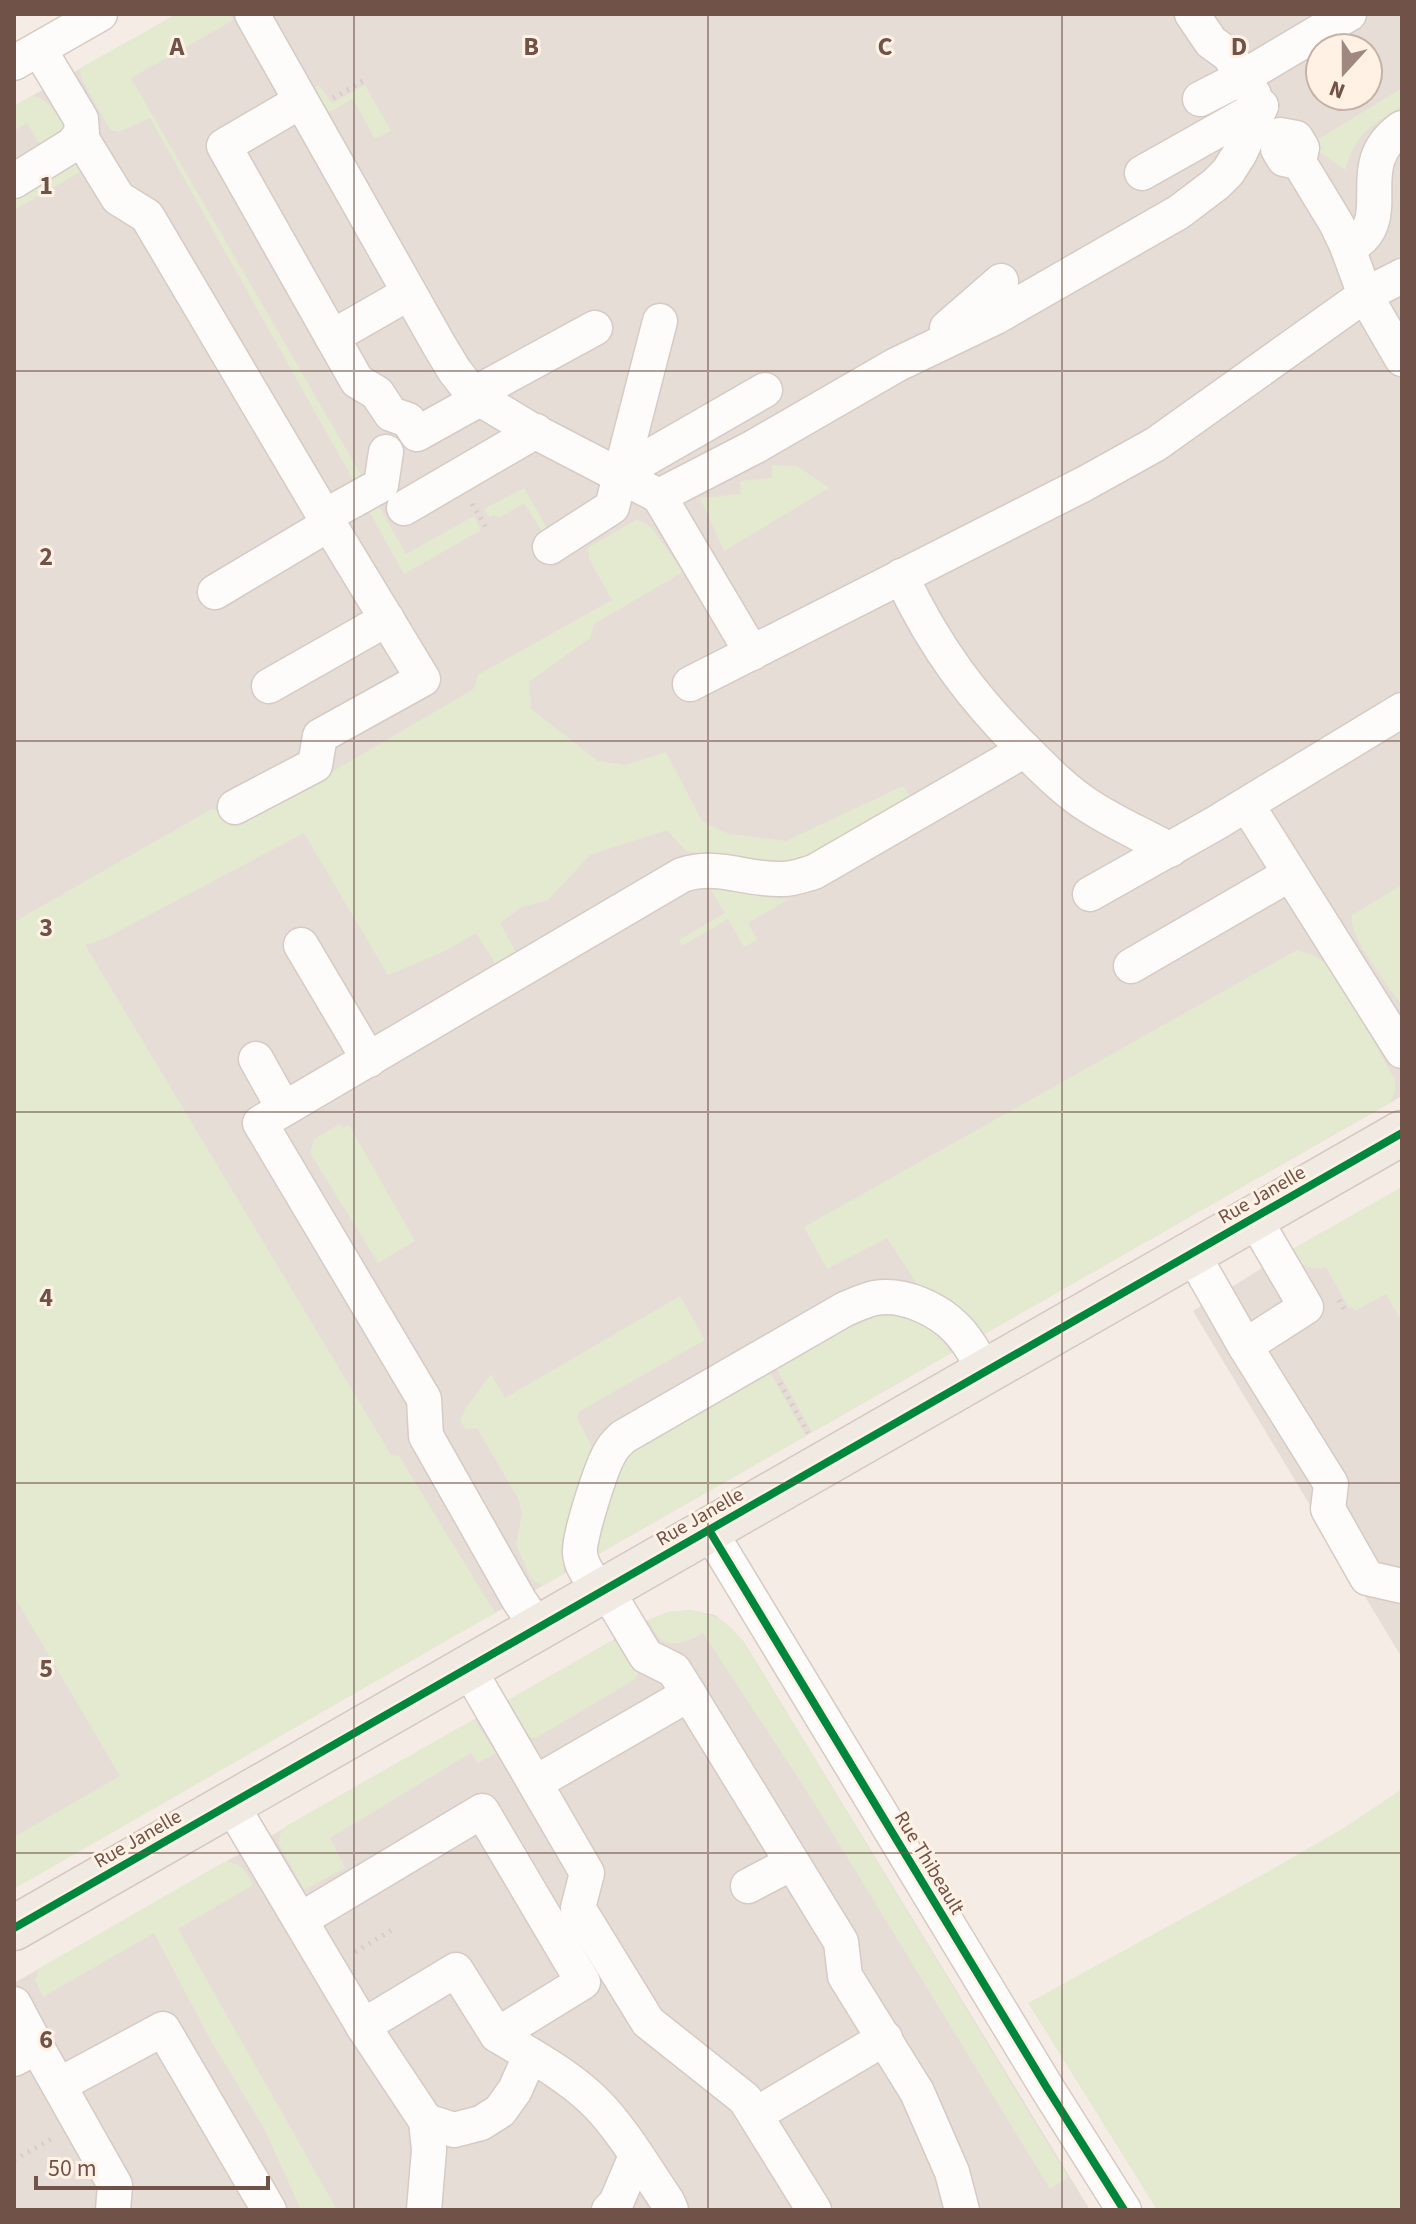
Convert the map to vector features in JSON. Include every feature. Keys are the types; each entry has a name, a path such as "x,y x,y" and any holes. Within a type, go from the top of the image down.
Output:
{"main road":[{"name":"Rue Janelle","path":"14,1928 1402,1133"}],"street":[{"path":"14,181 72,145 83,127 81,119 26,56 100,14"},
{"path":"252,14 454,370 477,396 659,496 752,653"},
{"path":"1192,14 1211,42 1229,55 1336,223 1365,295 1402,359"},
{"path":"1200,99 1349,14"},
{"path":"301,101 224,146 357,381 377,393 391,414 408,420 417,434"},
{"path":"1142,173 1261,106"},
{"path":"659,496 754,447 913,357 996,317 1179,212 1228,172 1261,106"},
{"path":"1348,248 1359,242 1373,223 1375,164 1386,142 1402,128"},
{"path":"80,136 118,198 147,216 423,679 320,736 315,765 235,807"},
{"path":"690,684 1084,484 1156,444 1365,295 1402,276"},
{"path":"913,357 1001,281"},
{"path":"332,337 409,293"},
{"path":"550,547 612,507 660,321"},
{"path":"215,592 381,485 374,458 595,328"},
{"path":"619,474 765,390"},
{"path":"404,508 536,431"},
{"path":"901,576 943,653 1000,726 1051,776 1091,808 1170,850"},
{"path":"269,686 387,619"},
{"path":"1090,894 1247,805 1402,710"},
{"path":"538,1628 426,1436 424,1399 260,1123 369,1060 476,984 682,875 696,870 711,870 783,879 814,872 1025,750"},
{"path":"1247,805 1402,1051"},
{"path":"1131,966 1290,874"},
{"path":"301,945 369,1060"},
{"path":"256,1059 284,1109"},
{"path":"1245,1346 1306,1307 1254,1218"},
{"path":"1192,1253 1245,1346 1331,1484 1328,1509 1367,1578 1402,1586"},
{"path":"962,2210 952,2172 917,2092 845,1976 841,1942 674,1670 646,1656 584,1567 580,1544 603,1468 610,1452 623,1437 845,1309 877,1298 910,1301 956,1328 986,1371"},
{"name":"Rue Thibeault","path":"709,1530 1124,2210"},
{"path":"468,1668 587,1873 578,1908 648,2022 745,2099 814,2210"},
{"path":"535,1783 689,1694"},
{"path":"231,1804 363,2026 426,2121 429,2150 424,2210"},
{"path":"300,1920 482,1811 583,1982 497,2035"},
{"path":"748,1886 792,1863"},
{"path":"363,2026 456,1970 497,2035 594,2100 671,2210"},
{"path":"14,2004 26,2053 59,2085 115,2185 113,2210"},
{"path":"59,2085 163,2029 269,2210"},
{"path":"755,2115 885,2038"},
{"path":"426,2121 454,2130 481,2123 500,2111 515,2090 530,2056"},
{"path":"609,2210 616,2203 636,2156"}],"path":[{"path":"478,513 486,527"},
{"path":"1339,1300 1345,1311"},
{"path":"780,1382 809,1434"},
{"path":"329,1968 395,1928"},
{"path":"14,2160 80,2123"}],"shaded area":[{"path":"177,14 1402,14 1402,1096 488,1617 85,946 14,927 14,106"},
{"path":"1402,1187 1402,1658 1193,1311 1291,1250"},
{"path":"14,1521 218,1721 14,1889"},
{"path":"690,1610 715,1615 744,1642 1090,2210 14,2210 14,1983 648,1620 668,1612"}],"green space":[{"path":"177,14 229,14 232,21 131,78 364,480 356,485 150,118 119,132 110,130 81,78 80,68"},
{"path":"319,85 332,103 365,85 391,131 375,139 353,99 329,112 314,88"},
{"path":"1402,88 1402,106 1366,132 1354,147 1345,170 1325,155 1311,150 1309,145 1363,112 1384,112 1384,99"},
{"path":"33,95 53,109 65,129 43,150 27,123 14,131 14,106"},
{"path":"78,158 85,169 14,210 14,195"},
{"path":"772,465 797,466 829,488 724,551 700,498 741,494 740,481 772,478"},
{"path":"524,488 548,530 543,533 524,503 499,518 494,515 490,518 484,509"},
{"path":"376,501 406,554 474,516 481,530 404,574 366,506"},
{"path":"637,519 651,527 683,572 594,624 590,638 529,682 531,709 598,761 625,765 666,752 702,821 729,834 786,841 903,786 915,804 809,859 773,865 686,851 667,830 590,855 548,900 522,907 500,923 517,954 497,966 476,933 445,951 388,975 304,833 104,939 85,945 391,1455 399,1456 495,1613 14,1889 14,1837 120,1776 14,1596 14,922 212,809 236,816 318,780 472,690 478,675 612,600 589,559 588,548"},
{"path":"1402,885 1402,1006 1362,948 1352,924 1352,915"},
{"path":"709,887 789,899 748,923 757,940 744,947 728,919 682,946 679,940 725,913"},
{"path":"1297,950 1315,956 1334,970 1395,1080 1395,1091 1389,1103 983,1335 975,1322 919,1287 887,1238 827,1269 804,1227"},
{"path":"340,1124 343,1128 349,1125 415,1241 378,1263 310,1153 314,1139"},
{"path":"1402,1187 1402,1322 1386,1294 1355,1311 1349,1308 1326,1267 1305,1266 1291,1250"},
{"path":"680,1296 705,1340 580,1411 577,1418 591,1445 589,1460 568,1533 564,1574 543,1586 532,1580 516,1545 522,1514 519,1500 477,1428 466,1429 460,1421 466,1408 491,1374 505,1398"},
{"path":"883,1310 930,1329 951,1353 812,1432 775,1366 868,1314"},
{"path":"769,1371 806,1436 598,1554 595,1541 615,1476 636,1446"},
{"path":"690,1610 720,1620 744,1642 1068,2177 1050,2189 808,1793 703,1633 681,1643 664,1642 648,1620 668,1612"},
{"path":"612,1641 619,1642 638,1674 634,1680 536,1738 529,1737 508,1700"},
{"path":"474,1719 496,1753 478,1763 471,1753 330,1838 345,1868 304,1890 279,1844 280,1834 286,1826"},
{"path":"1402,1789 1402,2210 1157,2210 1028,2003 1276,1867"},
{"path":"224,1862 242,1868 253,1885 178,1929 337,2210 301,2210 265,2130 210,2039 154,1933 43,1997 35,1980 38,1969"}],"cycle path":[{"path":"14,1928 1402,1133"},
{"path":"709,1530 1124,2210"}]}
